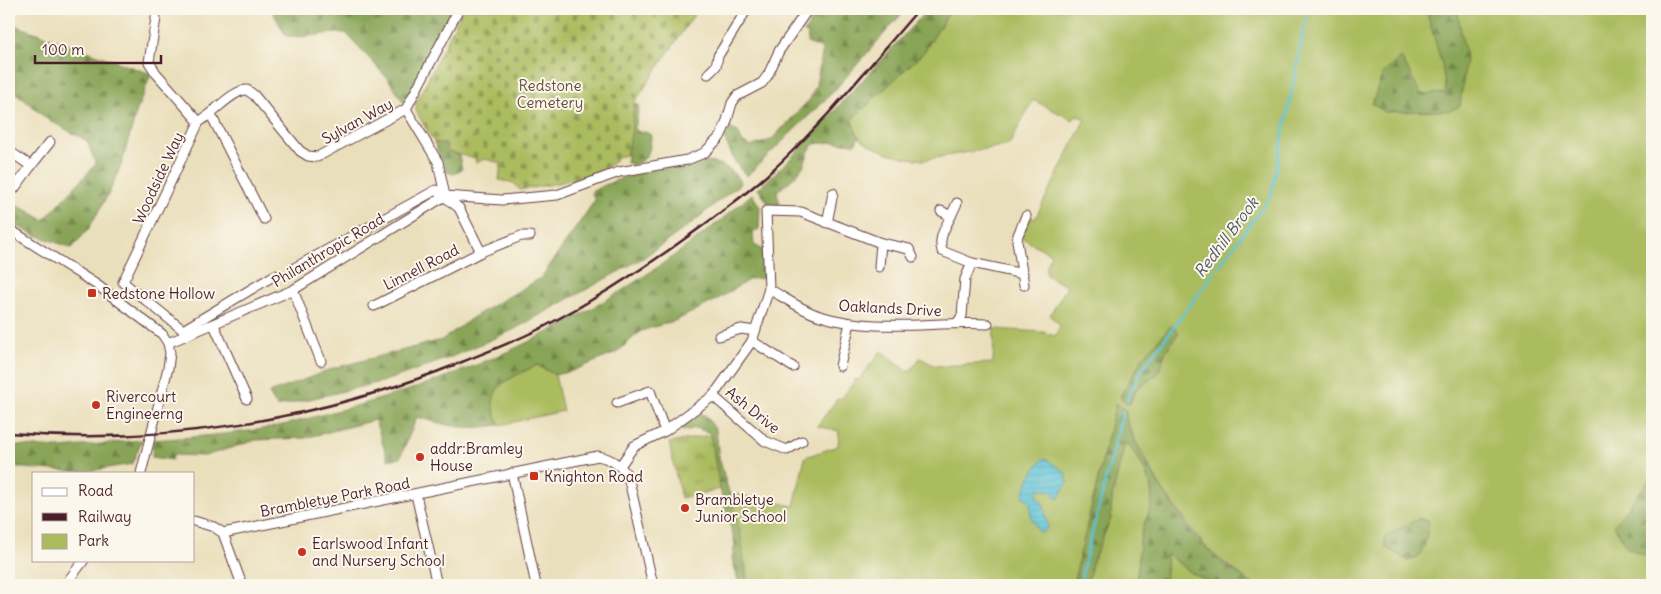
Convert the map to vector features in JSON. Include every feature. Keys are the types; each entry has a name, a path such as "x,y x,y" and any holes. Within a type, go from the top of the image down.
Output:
{"street":[{"path":"446,196 438,162 406,109 459,9"},
{"path":"708,74 716,66 718,56 747,9"},
{"path":"296,267 436,190 446,196 502,200 557,195 619,172 686,160 704,153 720,137 732,103 737,96 762,83 768,75 779,51 808,9"},
{"name":"Woodside Way","path":"156,18 149,62 156,73 199,122 123,282 185,332"},
{"name":"Sylvan Way","path":"199,122 211,115 235,94 247,90 254,95 300,151 308,156 317,157 406,109"},
{"path":"211,115 264,219"},
{"path":"14,189 50,142"},
{"path":"9,151 31,166"},
{"path":"827,223 833,193"},
{"name":"Linnell Road","path":"446,196 459,208 481,252"},
{"name":"Philanthropic Road","path":"168,343 185,332 214,325 293,290 446,196"},
{"path":"958,203 942,234 940,244 942,251 972,263 1023,274"},
{"path":"653,585 632,488 628,476 620,466 634,446 665,431 713,396 752,342 769,289 766,211 801,212 881,243 910,249 913,257"},
{"path":"941,211 951,216"},
{"path":"1024,285 1018,235 1026,216"},
{"path":"9,229 123,304 162,334 168,343 170,353 168,368 141,472"},
{"name":"Linnell Road","path":"374,306 481,252 521,236 530,236"},
{"path":"878,267 881,243"},
{"path":"957,323 962,316 965,279 972,263"},
{"path":"185,332 275,275"},
{"name":"Oaklands Drive","path":"769,289 818,316 850,323 916,325 988,324"},
{"path":"293,290 321,361"},
{"path":"840,366 850,323"},
{"path":"214,325 247,399"},
{"path":"718,336 742,329 755,331"},
{"path":"752,342 793,367"},
{"path":"617,403 650,391 665,431"},
{"name":"Ash Drive","path":"713,396 765,441 787,450 802,441"},
{"name":"Brambletye Park Road","path":"224,533 416,495 588,456 608,458 620,466"},
{"path":"512,473 536,585"},
{"path":"416,495 435,585"},
{"path":"195,521 214,527 224,533 242,585"},
{"path":"65,585 82,562"}],"green space":[{"path":"271,9 452,9 411,96 403,102 389,80 346,33 301,37 286,36"},
{"name":"Redstone Cemetery","path":"463,9 698,9 634,103 631,134 626,155 617,157 611,164 601,170 573,180 520,190 514,183 499,180 501,163 484,159 476,163 475,158 449,152 444,144 434,142 416,111 416,103"},
{"path":"818,9 828,9 836,15 842,9 906,9 832,93 747,176 736,164 724,138 730,128 738,132 743,143 752,146 771,140 810,99 816,85 823,49 807,43 808,34 804,33"},
{"path":"928,9 951,9 924,52 851,120 859,137 855,144 834,142 814,144 797,174 777,191 780,205 772,208 758,189 788,161"},
{"path":"951,9 1652,9 1652,477 1628,507 1627,548 1652,557 1652,585 1254,585 1208,550 1161,488 1116,403 1073,585 747,585 746,568 728,493 794,506 805,457 838,446 839,431 817,426 838,398 841,399 856,379 859,380 881,351 909,372 920,358 935,366 993,363 994,329 1043,332 1055,336 1060,326 1050,315 1067,287 1046,275 1046,267 1051,254 1022,238 1022,234 1031,217 1035,219 1085,119 1076,115 1073,120 1033,100 1009,145 923,160 898,156 866,143 856,132 851,120 924,52"},
{"path":"1426,9 1457,9 1466,58 1460,106 1450,111 1385,112 1372,104 1382,75 1401,57 1421,94 1446,93 1442,65"},
{"path":"9,23 151,74 137,110 122,163 109,193 89,228 72,248 35,235 9,222 9,200 44,220 96,164 87,141 47,119 9,87"},
{"path":"634,103 639,105 635,129 651,135 648,154 642,161 632,165 626,162"},
{"path":"434,142 444,144 449,152 459,155 462,169 454,174 447,172"},
{"path":"702,162 724,166 741,183 688,226 643,258 513,330 449,358 385,381 277,407 269,393 334,368 442,340 475,316 541,278 595,200 591,192 631,175"},
{"path":"752,194 760,207 759,229 753,232 754,245 762,249 763,278 750,279 718,299 677,320 641,331 616,353 572,371 555,375 537,365 507,380 495,393 493,401 500,425 458,427 417,417 400,458 388,460 375,420 305,438 256,440 205,456 173,455 172,460 152,457 153,440 229,433 290,424 394,395 450,376 504,353 557,328 608,299 657,267 705,232"},
{"path":"1171,326 1179,332 1166,351 1158,374 1136,389 1129,405 1120,397 1143,357"},
{"path":"537,365 555,375 563,411 500,425 493,401 495,393 507,380"},
{"path":"1116,403 1126,411 1128,424 1146,462 1186,524 1214,556 1254,585 1215,585 1192,573 1167,554 1165,585 1135,585 1142,531 1152,497 1145,471 1136,455 1125,442 1112,497 1111,518 1092,563 1087,585 1073,585"},
{"path":"698,414 705,415 716,430 719,457 741,535 747,585 739,585 732,558 735,544 720,489 710,433 696,428 684,431 680,428"},
{"path":"710,435 720,489 681,498 669,443"},
{"path":"142,440 132,464 83,472 9,467 9,445 61,448"},
{"path":"1125,442 1145,470 1152,497 1142,531 1135,585 1087,585 1092,563 1111,518 1112,497"},
{"path":"1652,477 1652,557 1627,548 1614,525"},
{"path":"1419,518 1429,521 1425,544 1418,558 1408,561 1385,547 1385,537"},
{"path":"1167,554 1192,573 1215,585 1165,585"}],"water":[{"path":"1045,458 1065,472 1068,481 1058,499 1052,491 1038,489 1037,496 1043,504 1048,527 1044,532 1039,532 1031,517 1030,502 1023,497 1031,476"}],"waterway":[{"name":"Redhill Brook","path":"1127,400 1141,371 1271,196 1308,9"},
{"name":"Redhill Brook","path":"1079,585 1123,411"}],"railway":[{"path":"9,433 125,436 182,432 240,424 353,399 408,382 528,335 584,305 634,274 704,225 756,185 807,137 919,9"}],"place":[{"name":"Redstone Hollow","path":"92,293"},
{"name":"Rivercourt Engineerng","path":"96,405"},
{"name":"addr:Bramley House","path":"420,457"},
{"name":"Knighton Road","path":"534,476"},
{"name":"Brambletye Junior School","path":"685,508"},
{"name":"Earlswood Infant and Nursery School","path":"302,552"}]}
